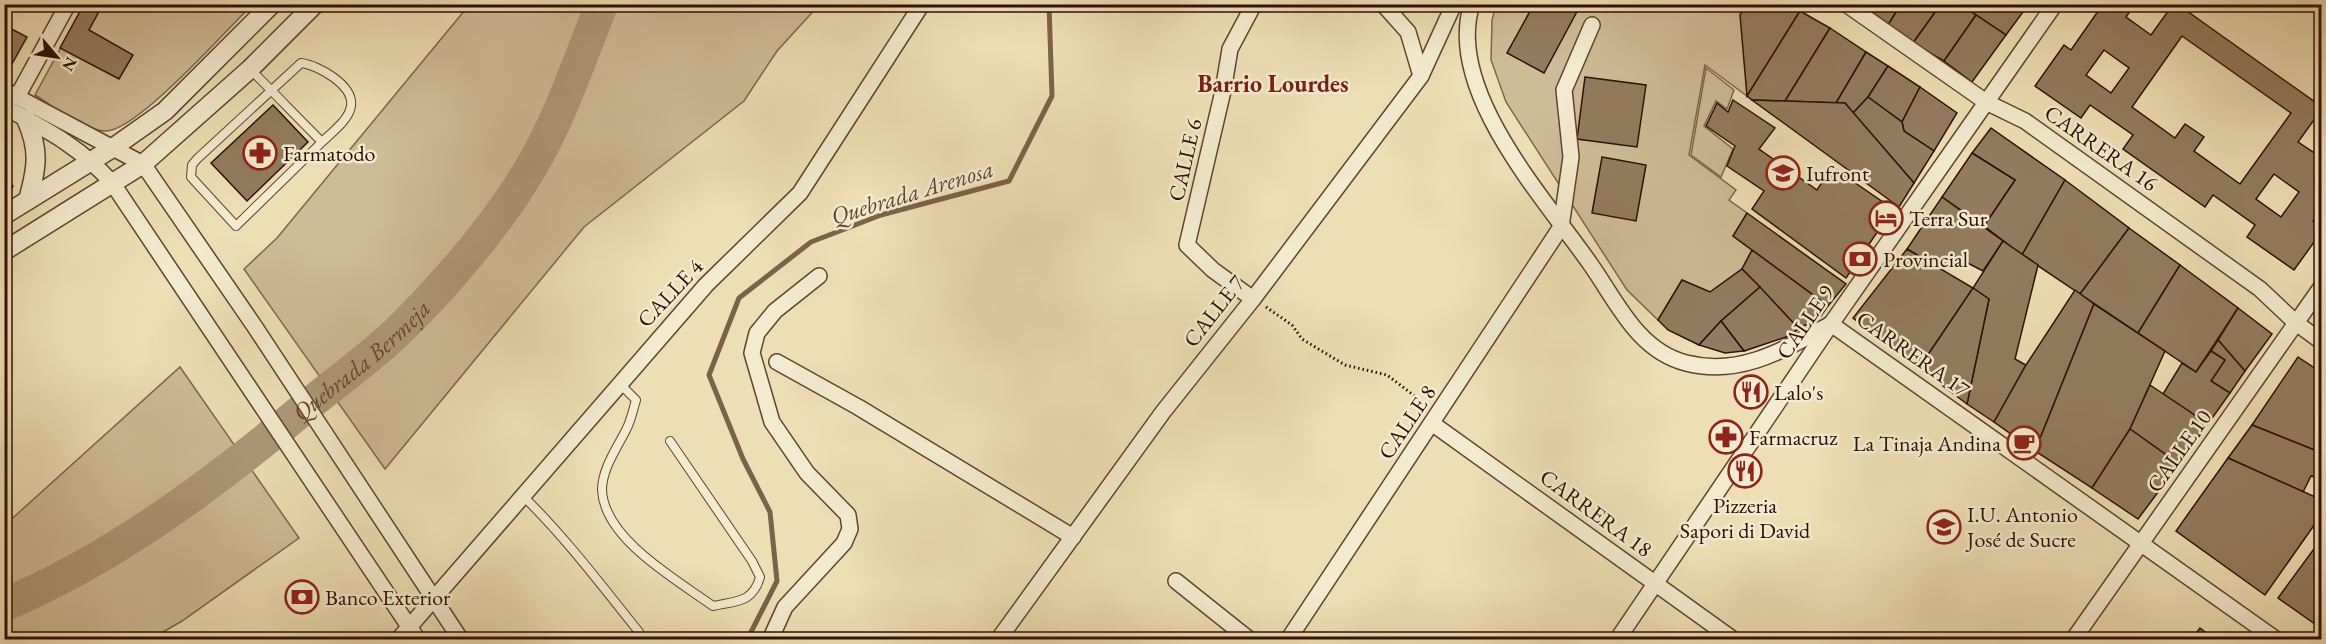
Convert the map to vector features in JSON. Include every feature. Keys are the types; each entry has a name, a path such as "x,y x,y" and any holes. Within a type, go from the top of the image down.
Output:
{"street":[{"path":"68,4 11,94 143,164 255,327 461,639"},
{"path":"4,215 114,147 165,111 272,4"},
{"path":"4,251 143,164 250,69 315,4"},
{"name":"CALLE 4","path":"398,639 414,633 433,598 706,285 800,194 922,4"},
{"name":"CALLE 6","path":"1253,299 1213,270 1187,245 1223,90 1230,49 1254,4"},
{"path":"1383,4 1407,32 1421,76"},
{"name":"CALLE 7","path":"998,639 1163,412 1253,299 1421,76 1454,4"},
{"name":"CARRERA 17","path":"1472,4 1466,33 1474,80 1522,173 1590,264 1630,325 1664,355 1684,363 1711,368 1745,365 1775,354 1831,324 2277,639"},
{"name":"CARRERA 16","path":"1846,4 1986,102 2025,121 2260,288 2295,322 2322,342"},
{"name":"CALLE 9","path":"1617,639 1831,324 2055,4"},
{"path":"2317,4 2322,8"},
{"path":"1561,227 1570,157 1564,90 1592,25"},
{"path":"4,107 68,142 92,160 113,184 414,633"},
{"path":"26,119 35,139 37,153 28,200"},
{"name":"CALLE 8","path":"1288,639 1433,424 1561,227"},
{"path":"770,639 785,607 844,543 850,529 848,515 807,473 772,422 752,353 757,333 775,311 819,276"},
{"name":"CALLE 10","path":"2073,639 2322,286"},
{"path":"777,362 858,407 1073,537"},
{"name":"CARRERA 18","path":"1433,424 1734,639"},
{"path":"1176,581 1250,639"}],"lane":[{"path":"301,63 316,65 337,81 348,93 352,104 348,116 236,226 195,183 191,177 192,165 271,90 301,63"},
{"path":"250,69 322,142"},
{"path":"619,383 636,400 627,428 609,461 602,490 614,527 651,562 713,606 749,597 756,591 760,577 752,561 670,441"},
{"path":"523,496 555,527 598,577 639,632"}],"path":[{"path":"1253,299 1292,325 1302,339 1345,365 1387,375 1420,400 1433,424"}],"shaded area":[{"path":"1704,4 1707,8 1710,5 1746,6 1747,96 1705,65 1689,155 1736,190 1729,200 1747,213 1733,236 1752,250 1742,269 1710,292 1682,280 1658,320 1627,290 1506,102 1491,60 1492,20 1496,5"},
{"path":"84,5 252,5 158,99 137,116 118,127 104,131 77,122 35,95"},
{"path":"469,5 819,5 777,51 744,101 584,227 385,469 244,269 277,238"},
{"path":"1706,68 1734,90 1727,109 1716,101 1704,126 1733,149 1721,177 1691,155"},
{"path":"180,367 299,538 182,621 151,639 5,639 5,525"}],"building":[{"path":"84,4 103,4 89,30 133,55 119,79 60,48"},
{"path":"1534,4 1581,4 1544,73 1507,53"},
{"path":"1747,4 1793,4 1800,11 1747,96 1740,15"},
{"path":"1860,4 1901,4 1888,25"},
{"path":"1901,4 1941,4 1913,43 1888,25"},
{"path":"1941,4 1960,4 1976,15 1944,61 1913,43"},
{"path":"1960,4 2012,4 2023,12 2006,35"},
{"path":"2012,4 2029,4 2023,12"},
{"path":"2103,4 2135,4 2126,17 2151,35 2169,10 2161,4 2177,4 2322,107 2322,121 2316,117 2298,142 2322,158 2322,209 2313,221 2322,227 2322,231 2294,270 2247,237 2255,225 2213,195 2205,207 2123,149 2133,135 2090,105 2081,118 2035,86 2064,45 2071,50","holes":["2182,36 2291,113 2240,184 2194,151 2204,137 2185,124 2175,138 2132,107","2104,50 2129,68 2111,93 2086,75","2274,174 2299,192 2281,217 2256,199"]},
{"path":"1800,11 1830,28 1785,101 1752,100 1747,96"},
{"path":"1976,15 2006,35 1972,82 1944,61"},
{"path":"4,25 27,37 8,71 4,69"},
{"path":"1830,28 1866,52 1836,103 1785,101"},
{"path":"1866,52 1888,66 1868,97 1853,113 1845,103 1836,103"},
{"path":"1888,66 1920,87 1902,122 1868,97"},
{"path":"1585,77 1646,85 1637,147 1577,139"},
{"path":"1920,87 1957,113 1934,151 1904,131 1902,122"},
{"path":"1868,97 1902,122 1904,131 1934,151 1914,183 1853,113"},
{"path":"1733,100 1775,128 1759,149 1817,190 1832,167 1893,209 1846,278 1752,209 1764,191 1727,166 1735,146 1706,126 1717,103 1728,112"},
{"path":"1752,100 1845,103 1914,183 1899,207"},
{"name":"Farmatodo","path":"273,105 308,142 247,201 211,163"},
{"path":"1991,128 2065,180 2022,255 1984,226 2015,180 1972,153"},
{"path":"1972,153 2015,180 1984,226 1942,197"},
{"path":"1602,157 1646,165 1636,221 1592,213"},
{"path":"2065,180 2129,228 2080,294 2022,255"},
{"path":"4,182 13,186 4,203"},
{"path":"1942,197 2003,241 1983,271 1952,255 1943,270 1907,249"},
{"path":"1747,213 1846,284 1828,306 1733,236"},
{"path":"2129,228 2180,265 2138,333 2080,294"},
{"path":"2003,241 2038,265 2015,359 2026,365 1994,422 1967,404 1989,299 1973,288"},
{"path":"1907,249 1973,288 1919,368 1853,318"},
{"path":"1752,250 1828,306 1821,316 1799,329 1742,269"},
{"path":"2180,265 2238,308 2196,372 2138,333"},
{"path":"1742,269 1760,287 1721,321 1699,345 1668,330 1658,320 1682,280 1710,292"},
{"path":"1760,287 1799,329 1786,337 1744,351 1721,321"},
{"path":"1973,288 1989,299 1967,404 1919,368"},
{"path":"2075,290 2094,304 2035,451 1994,422 2026,365"},
{"path":"2094,304 2165,351 2130,429 2092,488 2035,451"},
{"path":"2238,308 2272,334 2245,371 2218,340"},
{"path":"1721,321 1744,351 1725,353 1699,345"},
{"path":"2218,340 2245,371 2230,393 2211,381 2225,360 2211,351"},
{"path":"2211,351 2225,360 2211,381 2230,393 2208,424 2163,394 2182,363 2196,372"},
{"path":"2298,357 2322,373 2322,453 2252,425"},
{"path":"2150,385 2208,424 2179,464 2130,429"},
{"path":"2252,425 2322,453 2322,479 2311,476 2303,492 2228,458"},
{"path":"2130,429 2179,464 2138,519 2092,488"},
{"path":"2228,458 2322,500 2322,514 2265,595 2176,531"},
{"path":"2322,538 2322,629 2278,598"},
{"path":"2200,628 2216,640 2191,640"}],"waterway":[{"name":"Quebrada Bermeja","path":"4,605 83,566 193,496 358,365 411,318 479,242 535,161 566,95 602,4"},
{"name":"Quebrada Arenosa","path":"747,640 777,581 770,512 743,459 709,375 739,298 811,242 881,215 1009,181 1052,96 1049,4"}],"place":[{"name":"Farmatodo","path":"260,153"},
{"name":"Iufront","path":"1783,173"},
{"name":"Terra Sur","path":"1886,218"},
{"name":"Provincial","path":"1860,259"},
{"name":"Lalo's","path":"1751,392"},
{"name":"Farmacruz","path":"1726,437"},
{"name":"La Tinaja Andina","path":"2024,443"},
{"name":"Pizzeria Sapori di David","path":"1745,471"},
{"name":"I.U. Antonio José de Sucre","path":"1944,527"},
{"name":"Banco Exterior","path":"302,597"}],"district":[{"name":"Barrio Lourdes","path":"1273,83"}]}
